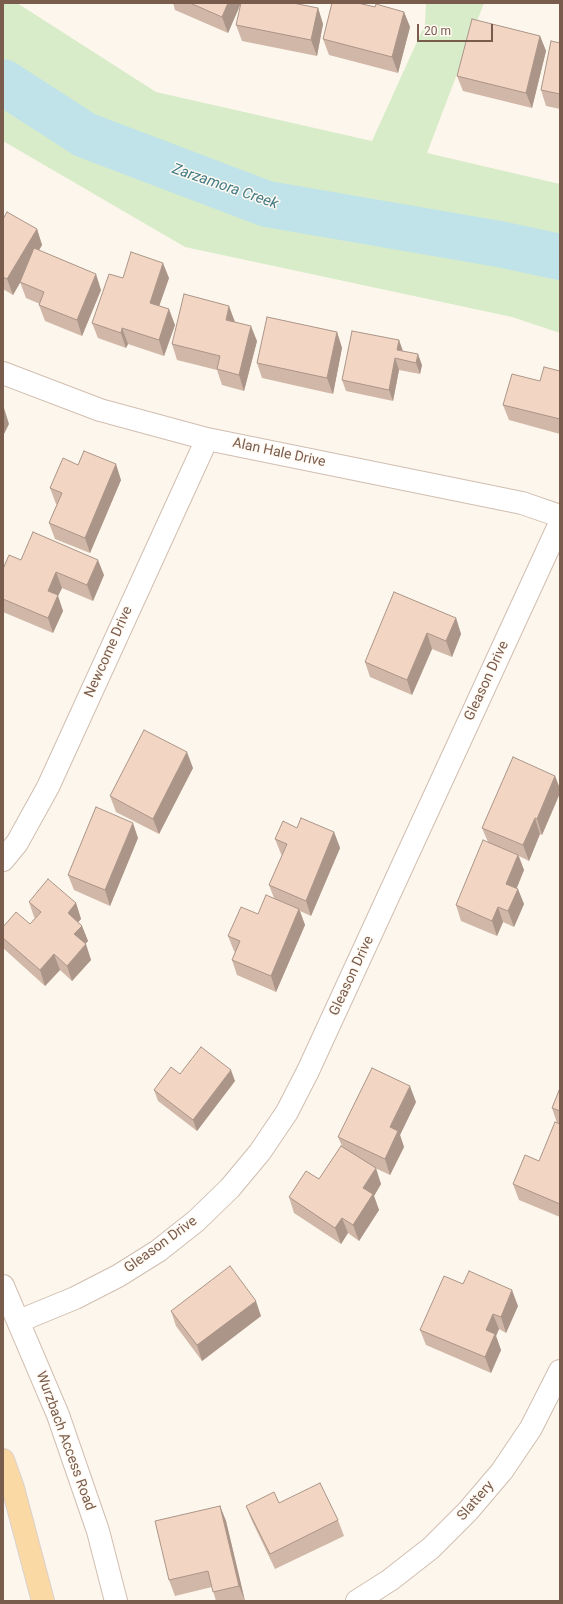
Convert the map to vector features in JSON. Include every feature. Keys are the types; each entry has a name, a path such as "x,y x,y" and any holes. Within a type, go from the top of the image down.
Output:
{"main road":[{"path":"3,1460 13,1488 43,1601"}],"street":[{"name":"Alan Hale Drive","path":"3,373 100,410 207,439 522,503 560,516"},
{"name":"Newcome Drive","path":"3,860 17,843 48,787 207,439"},
{"name":"Gleason Drive","path":"19,1321 111,1280 158,1251 196,1222 230,1188 260,1152 287,1112 308,1071 560,523"},
{"name":"Wurzbach Access Road","path":"3,1286 58,1415 98,1531 116,1601"},
{"name":"Slattery","path":"357,1601 390,1580 431,1548 468,1511 502,1471 531,1428 560,1371"}],"green space":[{"path":"3,3 17,3 156,92 372,141 425,24 426,3 484,3 427,153 560,184 560,333 512,317 185,247 3,141"}],"building":[{"path":"190,3 228,3 222,17"},
{"path":"241,3 293,3 318,8 311,40 236,25"},
{"path":"332,3 358,3 375,7 376,4 404,12 392,57 323,39"},
{"path":"472,19 540,36 526,93 457,76"},
{"path":"551,41 560,43 560,94 541,90"},
{"path":"7,212 37,229 7,279 3,277 3,219"},
{"path":"34,248 96,274 77,320 39,305 44,292 20,282"},
{"path":"131,252 163,263 150,303 169,309 159,340 122,328 121,333 92,323 109,274 123,278"},
{"path":"184,294 229,306 226,320 251,326 239,375 217,369 220,356 172,344"},
{"path":"267,317 337,332 327,378 257,363"},
{"path":"352,331 399,340 397,350 418,354 416,363 395,358 389,390 342,380"},
{"path":"544,367 560,371 560,419 503,405 512,374 540,381"},
{"path":"84,451 116,464 85,538 49,523 62,493 50,488 63,458 78,465"},
{"path":"33,532 98,560 87,585 56,572 48,591 58,595 48,618 3,599 3,569 9,555 21,560"},
{"path":"394,592 456,618 446,641 427,633 407,680 365,662"},
{"path":"144,730 187,752 153,819 110,796"},
{"path":"513,757 555,776 537,819 535,818 523,845 482,828"},
{"path":"96,807 133,823 105,890 68,875"},
{"path":"301,818 334,832 306,901 269,885 287,844 275,839 283,821 297,828"},
{"path":"483,840 518,855 506,884 518,889 508,911 498,907 492,921 456,905"},
{"path":"48,879 76,903 68,913 82,926 74,934 86,944 67,966 54,954 40,970 3,938 3,927 16,912 30,924 41,912 29,902"},
{"path":"266,895 299,909 271,976 232,960 240,941 228,936 241,907 258,914"},
{"path":"201,1047 231,1070 193,1120 154,1090 171,1067 180,1074"},
{"path":"372,1068 410,1086 390,1127 398,1131 385,1159 338,1137"},
{"path":"560,1088 560,1111 552,1108"},
{"path":"555,1122 560,1124 560,1204 513,1184 525,1155 539,1161"},
{"path":"341,1146 376,1168 363,1188 373,1194 353,1225 342,1218 335,1228 289,1197 306,1171 319,1179"},
{"path":"230,1266 256,1301 197,1345 171,1311"},
{"path":"469,1271 512,1290 501,1317 493,1314 486,1330 495,1334 485,1357 420,1330 444,1276 463,1284"},
{"path":"320,1483 338,1520 270,1554 246,1506 274,1492 279,1503"},
{"path":"220,1506 239,1586 213,1592 208,1571 169,1580 155,1521"}],"waterway":[{"name":"Zarzamora Creek","path":"3,82 85,135 267,204 499,244 560,257"}]}
